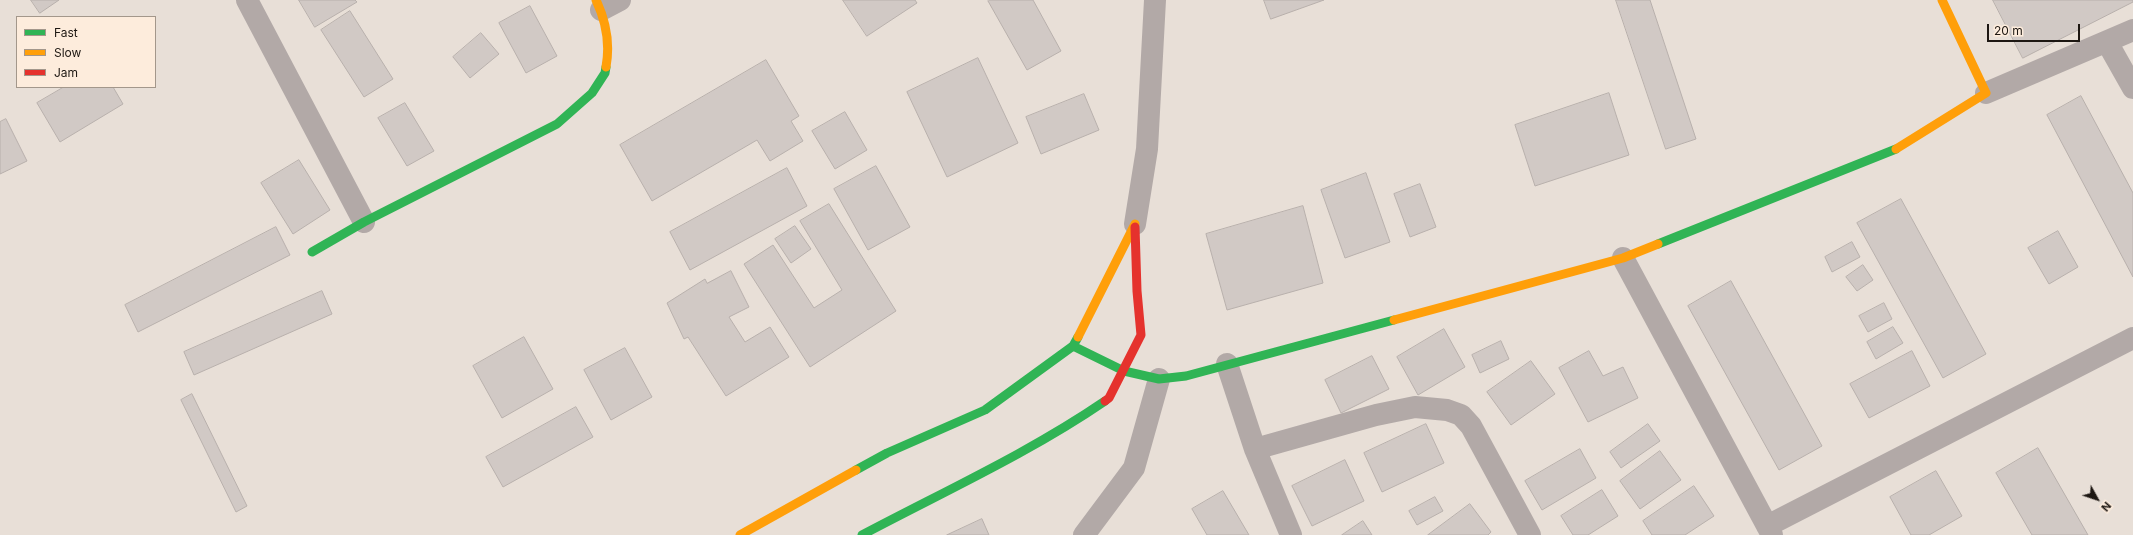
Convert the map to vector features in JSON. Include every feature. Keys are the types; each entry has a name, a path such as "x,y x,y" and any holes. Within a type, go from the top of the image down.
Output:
{"street":[{"path":"248,0 364,222"},
{"path":"862,535 1083,416 1109,398 1124,371 1141,335 1137,291 1135,224 1147,149 1155,0"},
{"path":"1942,0 1986,93"},
{"path":"312,252 364,222 557,124 592,93 605,73 609,49 606,3"},
{"path":"1074,346 1124,371 1159,380 1186,376 1623,258 1902,146 1986,93 2133,30"},
{"path":"2107,42 2133,88"},
{"path":"740,535 887,453 985,410 1074,346 1135,224"},
{"path":"1623,258 1769,530 2133,338"},
{"path":"1227,364 1255,449 1291,535"},
{"path":"1084,535 1134,468 1159,380"},
{"path":"1255,449 1376,415 1415,407 1447,410 1461,415 1471,426 1530,535"}],"building":[{"path":"31,0 59,0 40,13"},
{"path":"299,0 355,0 357,2 315,27"},
{"path":"843,0 915,0 917,3 867,36"},
{"path":"1033,0 1061,51 1027,70 988,1"},
{"path":"1264,0 1324,0 1271,19"},
{"path":"1616,0 1650,0 1696,139 1666,149"},
{"path":"1993,0 2133,0 2133,2 2023,58"},
{"path":"530,6 557,56 526,73 499,23"},
{"path":"350,11 393,79 364,97 321,30"},
{"path":"481,33 499,54 470,78 453,57"},
{"path":"978,58 1018,143 947,177 907,92"},
{"path":"766,60 799,116 791,121 803,141 770,161 757,140 652,201 620,145"},
{"path":"62,88 114,88 123,104 60,142 37,103"},
{"path":"1609,93 1629,155 1535,186 1515,125"},
{"path":"1084,94 1099,130 1041,154 1026,117"},
{"path":"2081,96 2133,193 2133,277 2047,115"},
{"path":"405,103 434,151 407,166 378,118"},
{"path":"845,112 867,150 835,169 812,131"},
{"path":"6,119 27,161 0,174 0,122"},
{"path":"299,160 330,210 293,234 261,183"},
{"path":"876,166 910,227 868,250 834,189"},
{"path":"787,168 807,206 690,270 670,232"},
{"path":"1366,173 1390,242 1345,258 1321,190"},
{"path":"1420,184 1436,227 1410,237 1394,194"},
{"path":"1901,199 1986,354 1943,378 1857,223"},
{"path":"829,204 896,311 810,367 744,264 773,245 814,308 842,290 800,221"},
{"path":"1303,206 1323,283 1227,310 1206,234"},
{"path":"795,226 811,249 791,263 775,239"},
{"path":"276,227 290,255 138,332 125,305"},
{"path":"2058,231 2078,267 2049,284 2028,248"},
{"path":"1852,242 1860,257 1832,272 1825,257"},
{"path":"1863,265 1873,280 1857,291 1846,277"},
{"path":"731,271 749,307 729,317 745,342 770,327 789,357 726,396 688,337 684,339 667,303 705,279 707,283"},
{"path":"1731,281 1822,446 1779,470 1688,306"},
{"path":"322,291 332,314 194,375 184,352"},
{"path":"1884,303 1892,319 1868,332 1859,316"},
{"path":"1893,327 1903,343 1876,359 1867,342"},
{"path":"1444,329 1465,367 1418,395 1397,357"},
{"path":"524,337 553,389 502,418 473,366"},
{"path":"1501,341 1509,359 1480,373 1472,355"},
{"path":"625,348 652,397 611,420 584,370"},
{"path":"1589,351 1603,376 1623,367 1638,398 1588,422 1559,368"},
{"path":"1912,351 1930,386 1869,418 1850,384"},
{"path":"1372,356 1389,389 1341,413 1325,380"},
{"path":"1531,361 1555,394 1511,425 1487,392"},
{"path":"192,394 247,506 236,512 181,400"},
{"path":"576,407 593,437 503,487 486,457"},
{"path":"1426,424 1444,463 1382,492 1364,453"},
{"path":"1648,424 1660,441 1621,468 1610,452"},
{"path":"2038,448 2088,535 2032,535 1996,473"},
{"path":"1580,449 1596,478 1542,510 1525,481"},
{"path":"1660,451 1681,480 1640,509 1620,481"},
{"path":"1345,460 1364,501 1312,526 1292,486"},
{"path":"1936,471 1962,516 1929,535 1911,535 1890,497"},
{"path":"1694,486 1714,516 1685,535 1652,535 1643,521"},
{"path":"1602,490 1618,516 1588,535 1573,535 1561,516"},
{"path":"1223,491 1249,535 1207,535 1192,509"},
{"path":"1435,497 1443,511 1417,525 1409,511"},
{"path":"1470,504 1491,532 1488,535 1428,535"},
{"path":"982,519 989,535 947,535"},
{"path":"1363,521 1372,535 1342,535"}],"traffic: fast":[{"path":"312,252 364,222 557,124 592,93 605,73 606,67"},
{"path":"1658,244 1896,149"},
{"path":"1073,346 1124,371 1159,379 1186,376 1394,320"},
{"path":"856,470 887,453 985,410 1073,346 1078,337"},
{"path":"862,535 1016,455 1076,420 1105,401"}],"traffic: slow":[{"path":"596,0 605,25 608,50 606,67"},
{"path":"1896,149 1986,93 1942,0"},
{"path":"1078,337 1135,224"},
{"path":"1394,320 1623,258 1658,244"},
{"path":"740,535 856,470"}],"traffic: jam":[{"path":"1105,401 1109,398 1141,335 1137,291 1135,227"}]}
